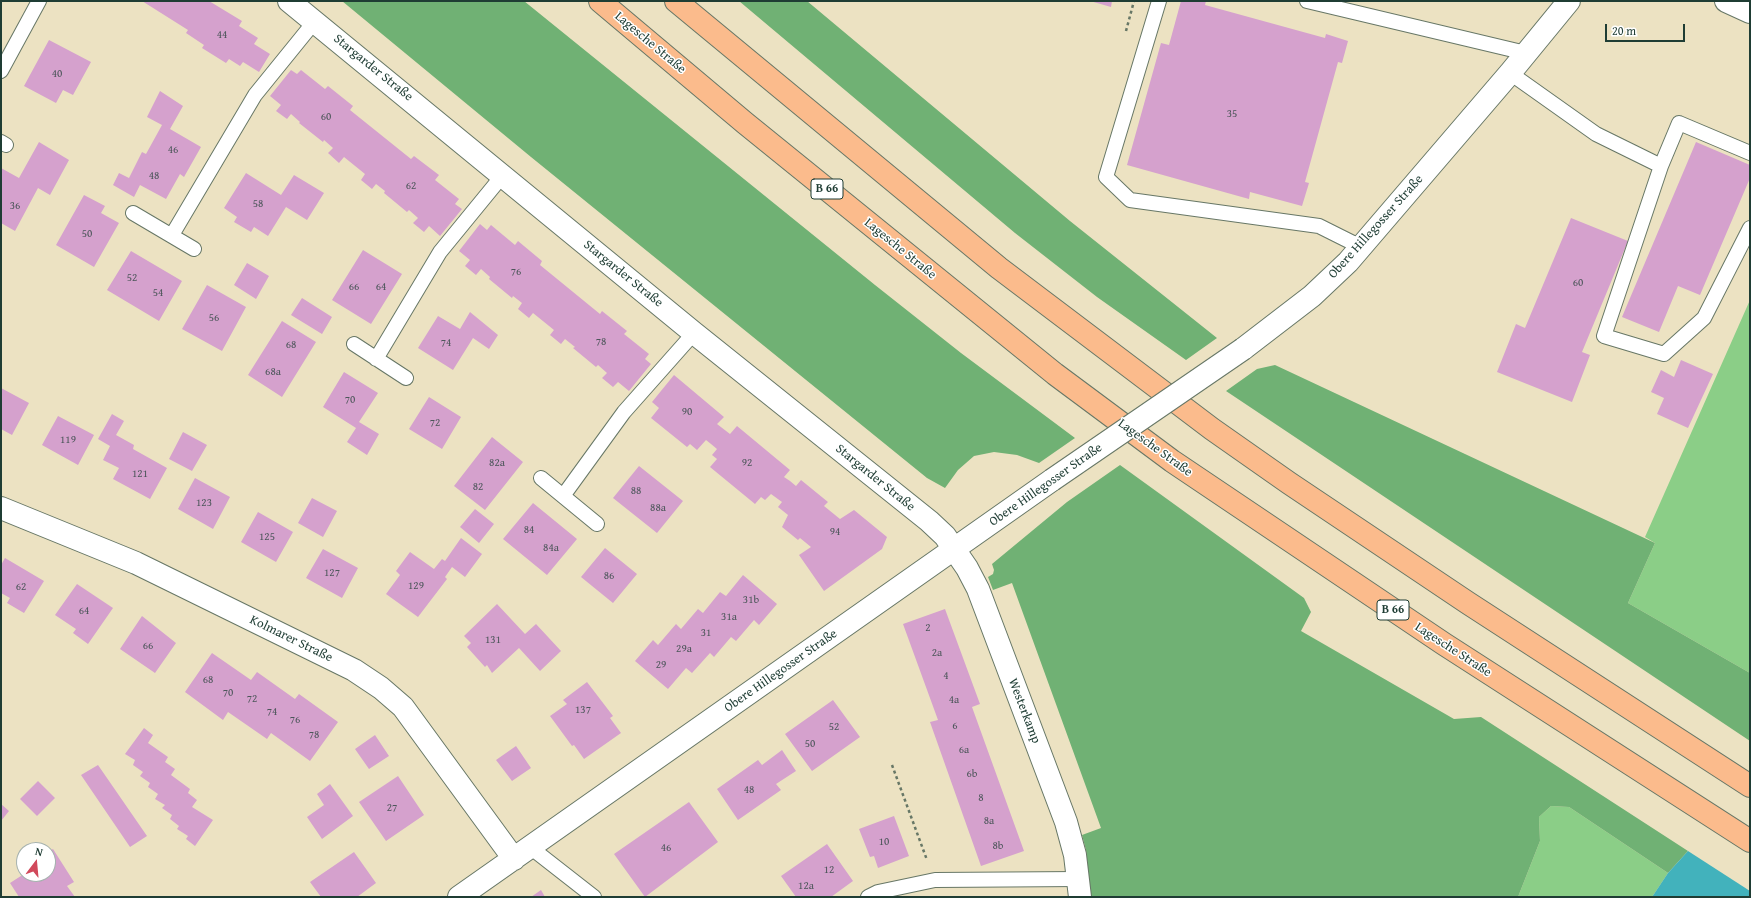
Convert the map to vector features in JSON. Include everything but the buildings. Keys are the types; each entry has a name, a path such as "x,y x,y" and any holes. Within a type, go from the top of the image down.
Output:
{"highway":[{"name":"Lagesche Straße","path":"600,1 745,123 1055,374 1172,461 1444,644 1746,840"},
{"path":"676,1 999,268 1212,429 1289,483 1468,603 1750,786"},
{"path":"1716,763 1750,782"}],"street":[{"name":"Stargarder Straße","path":"289,1 694,333 929,521 945,536 954,549"},
{"name":"Obere Hillegosser Straße","path":"459,897 1052,480 1243,349 1312,296 1348,262 1569,1"},
{"path":"1726,1 1750,12"},
{"name":"Kolmarer Straße","path":"1,508 136,563 354,670 381,688 403,707 522,853"},
{"name":"Westerkamp","path":"954,549 978,589 1066,822 1071,838 1079,888"}],"lane":[{"path":"1,70 39,1"},
{"path":"1159,1 1106,177 1130,200 1319,226 1361,247"},
{"path":"1307,1 1526,53"},
{"path":"172,235 256,95 315,21"},
{"path":"1510,72 1596,134 1660,166"},
{"path":"1750,153 1679,123 1660,166 1604,336 1664,354 1704,318 1750,228"},
{"path":"376,359 440,252 503,175"},
{"path":"133,213 194,249"},
{"path":"563,496 624,412 694,333"},
{"path":"354,344 406,378"},
{"path":"541,478 597,524"},
{"path":"522,853 594,897"},
{"name":"Westerkamp","path":"868,897 878,892 935,880 1079,888"}],"path":[{"path":"1126,31 1134,1"},
{"path":"892,765 935,880"}],"green space":[{"path":"342,1 524,1 875,285 961,353 1075,438 1039,463 1017,455 994,452 974,456 958,470 945,488 927,478 531,157"},
{"path":"739,1 807,1 1070,221 1217,338 1186,360 1097,297 1015,233"},
{"path":"1750,300 1750,673 1628,603 1655,543 1645,537"},
{"path":"1275,365 1655,543 1628,603 1750,673 1750,741 1226,391 1257,369"},
{"path":"1120,465 1304,598 1311,612 1301,631 1454,719 1481,717 1688,851 1668,873 1569,807 1551,806 1539,817 1540,841 1518,897 1091,897 1086,850 1082,835 1101,828 1012,583 993,590 988,577 993,574 994,570 992,564 1067,502"},
{"path":"1551,806 1569,807 1668,873 1652,897 1518,897 1540,841 1539,817"}],"water":[{"path":"1688,851 1750,891 1750,897 1652,897 1668,873"}]}
